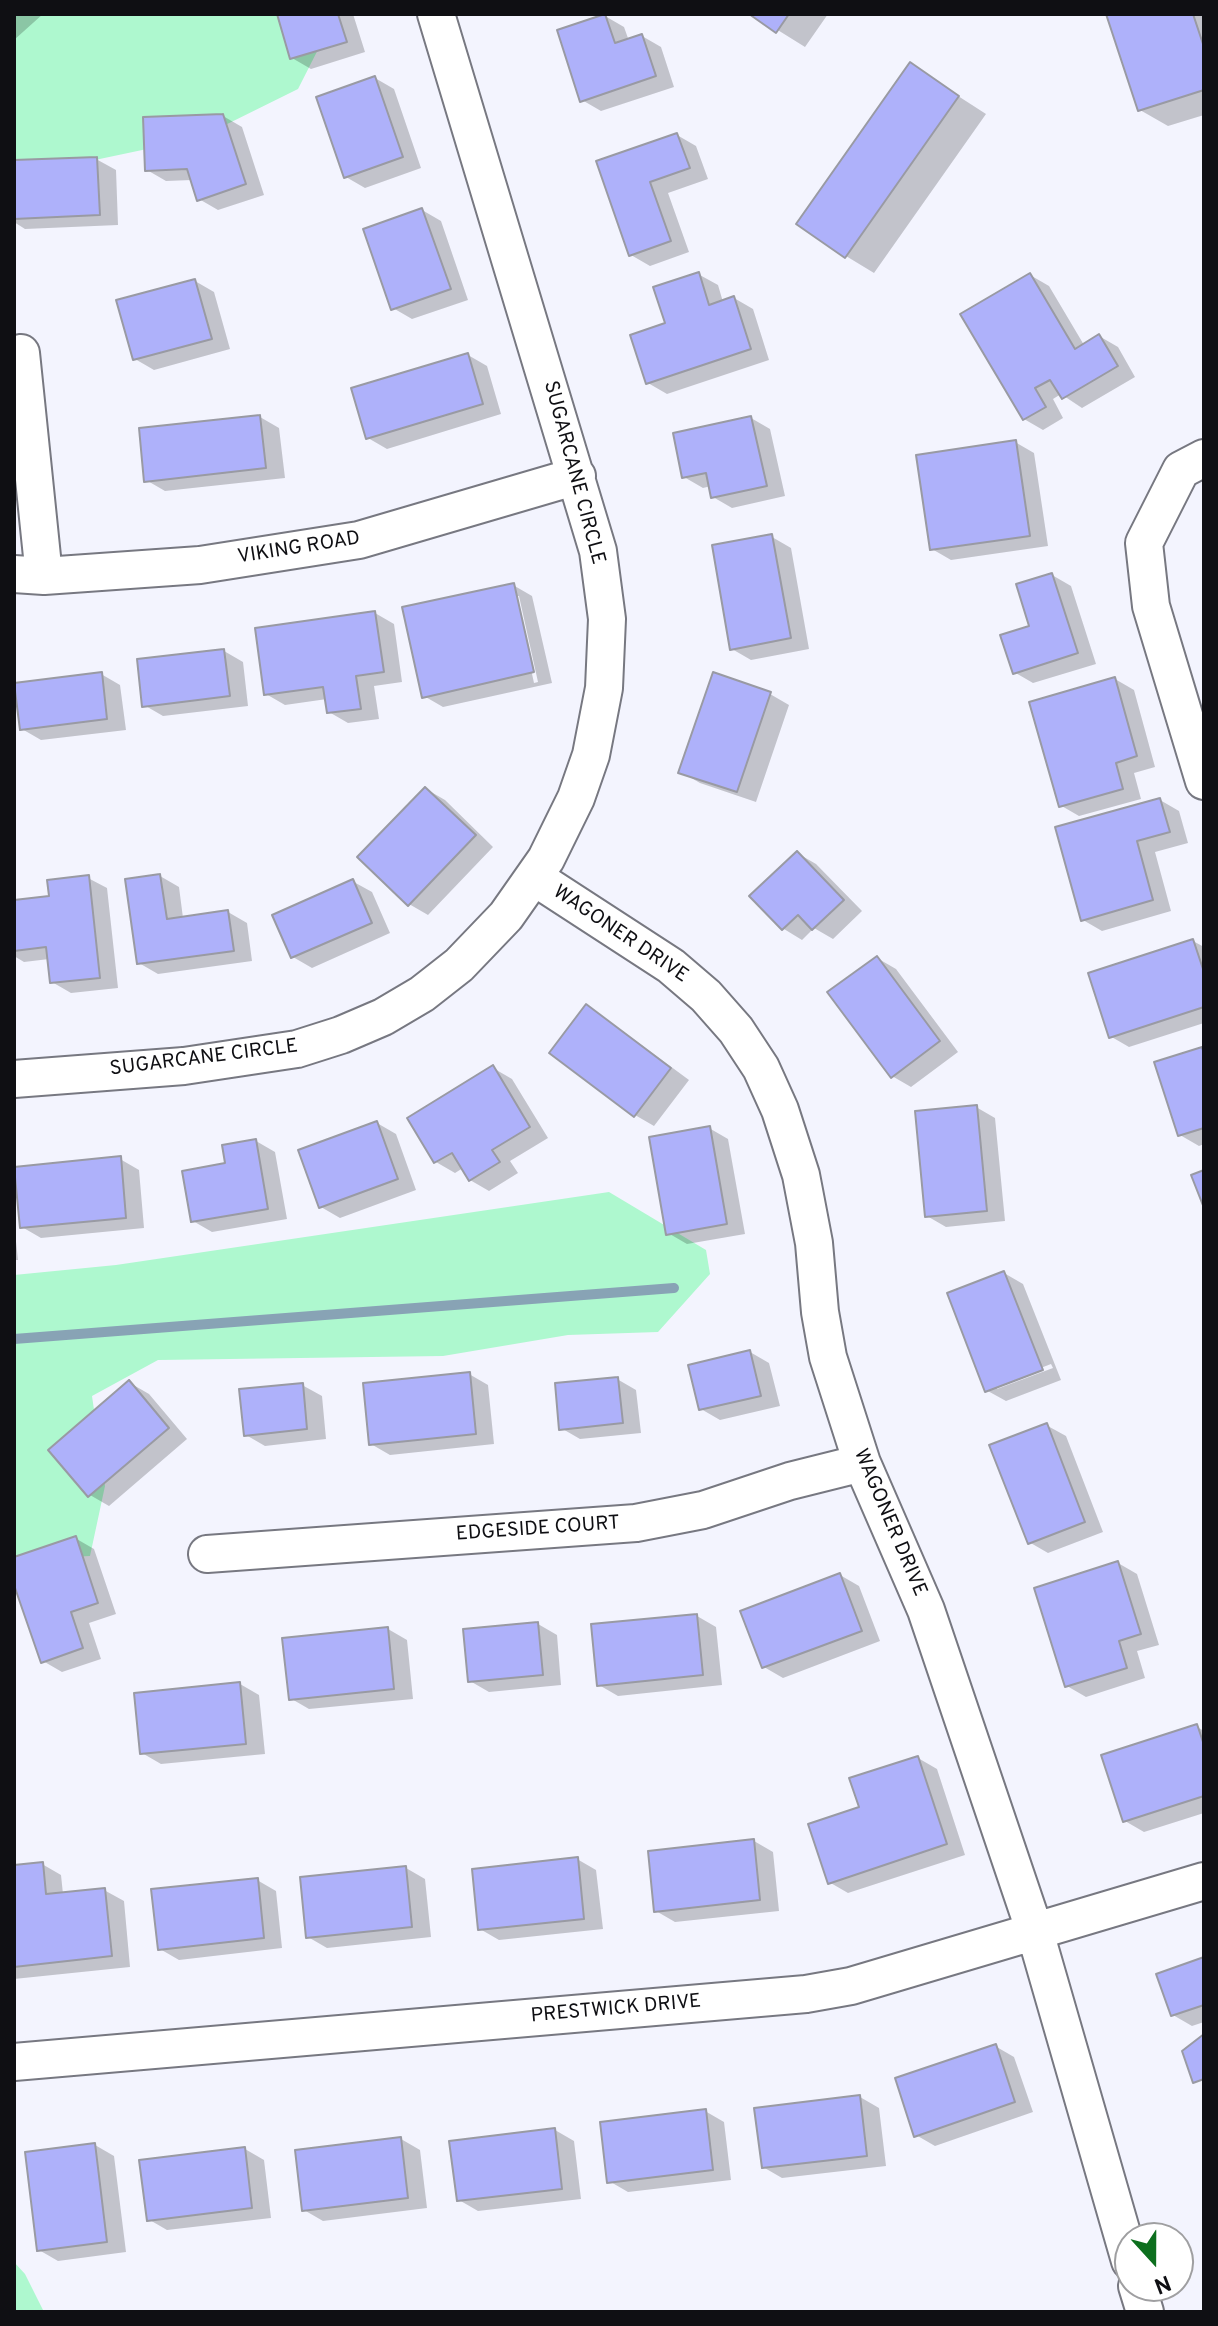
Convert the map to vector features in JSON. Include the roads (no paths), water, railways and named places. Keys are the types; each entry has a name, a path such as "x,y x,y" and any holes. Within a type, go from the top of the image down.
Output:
{"street":[{"name":"SUGARCANE CIRCLE","path":"14,1079 184,1066 297,1049 383,1017 422,994 459,965 506,916 534,877 576,798 591,755 604,688 607,619 598,551 436,14"},
{"path":"21,353 29,575"},
{"path":"1204,458 1181,470 1144,543 1151,606 1204,781"},
{"name":"VIKING ROAD","path":"29,575 200,565 359,540 577,476"},
{"name":"WAGONER DRIVE","path":"534,877 671,966 706,996 736,1030 761,1068 780,1110 801,1175 814,1243 820,1312 828,1357 862,1463 926,1610 1035,1932 1119,2222"},
{"name":"EDGESIDE COURT","path":"207,1554 636,1523 703,1510 790,1481 862,1463"},
{"name":"PRESTWICK DRIVE","path":"14,2062 806,1994 851,1986 1204,1881"}],"waterway":[{"path":"14,1339 674,1288"}]}
